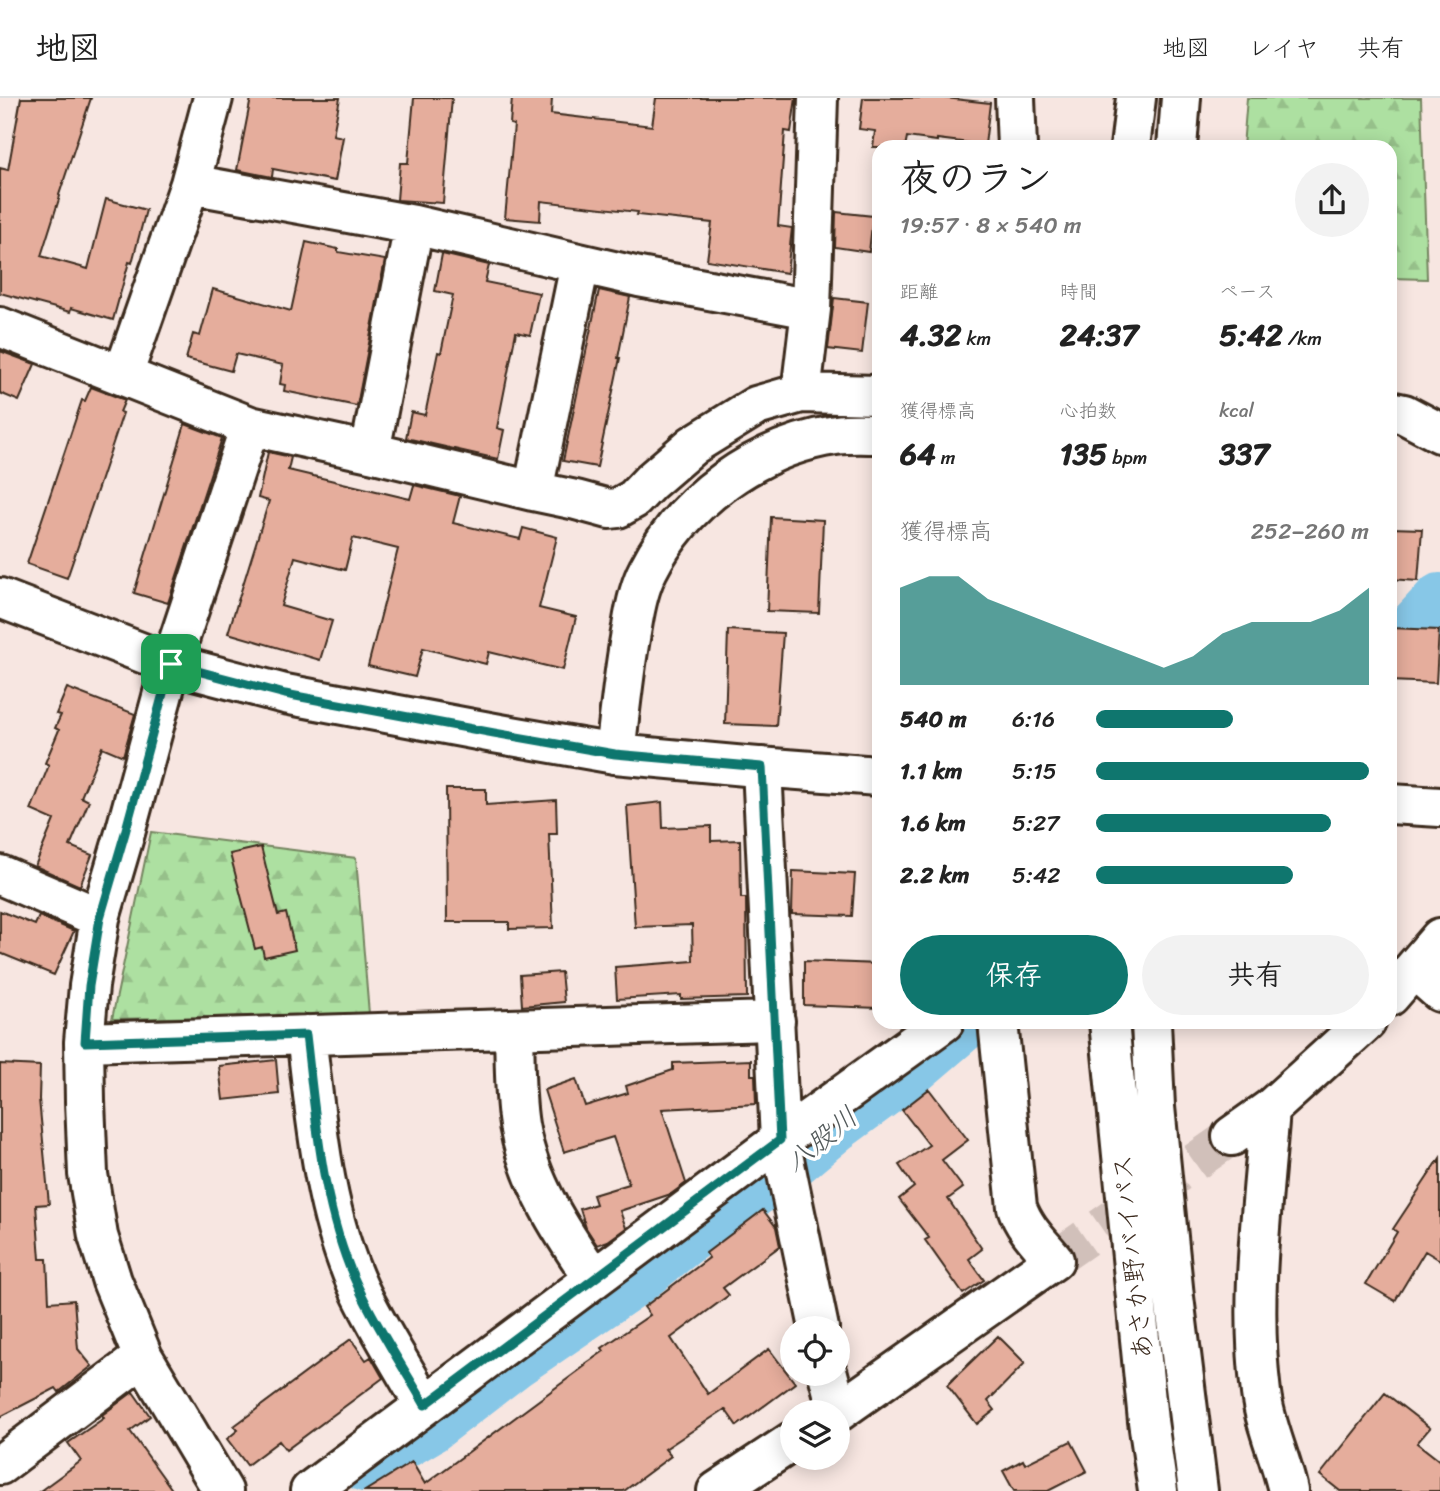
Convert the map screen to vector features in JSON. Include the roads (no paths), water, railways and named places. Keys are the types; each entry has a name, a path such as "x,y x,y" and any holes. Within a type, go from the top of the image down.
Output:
{"main road":[{"path":"123,375 190,184 213,98"},
{"path":"801,393 811,309 818,98"},
{"path":"1014,98 1017,140"},
{"path":"1107,140 1110,98"},
{"path":"1131,140 1136,98"},
{"path":"1178,140 1181,98"},
{"path":"1189,98 1193,140"},
{"path":"190,184 414,225 580,264 811,309"},
{"path":"370,452 414,225"},
{"path":"533,491 580,264"},
{"path":"0,327 250,426 576,499 609,509 618,508 634,499 693,445 756,406 801,393 872,395"},
{"path":"1397,412 1440,433"},
{"path":"223,1491 143,1357 112,1282 98,1236 88,1174 85,1042 89,986 100,918 171,664 250,426"},
{"path":"615,754 626,657 636,605 647,571 671,534 699,503 722,483 779,449 839,434 872,434"},
{"path":"0,598 171,664 298,696 615,754 872,776"},
{"path":"762,767 780,1140 816,1316"},
{"path":"1397,804 1440,807"},
{"path":"0,875 100,918"},
{"path":"1415,986 1440,938"},
{"path":"85,1042 775,1021"},
{"path":"514,1029 519,1126 531,1166 549,1209 594,1279"},
{"path":"310,1491 780,1140 934,1029"},
{"path":"850,1404 1054,1260 1028,1230 1017,1207 999,1029"},
{"name":"あさか野バイパス","path":"1108,1029 1148,1421 1158,1491"},
{"name":"あさか野バイパス","path":"1152,1029 1155,1107 1174,1297 1198,1491"},
{"path":"1232,1136 1270,1109 1358,1029"},
{"path":"306,1035 323,1166 334,1216 347,1257 359,1289 425,1405"},
{"path":"1270,1109 1256,1279 1257,1350 1264,1412 1288,1491"},
{"path":"0,1465 143,1357"},
{"path":"717,1491 780,1450"}],"waterway":[{"name":"八股川","path":"1397,646 1440,600"},
{"name":"八股川","path":"365,1465 429,1427 512,1363 632,1281 712,1217 770,1180 833,1127 904,1075 958,1029"}],"tunnel":[{"path":"1054,1260 1232,1136"}]}
